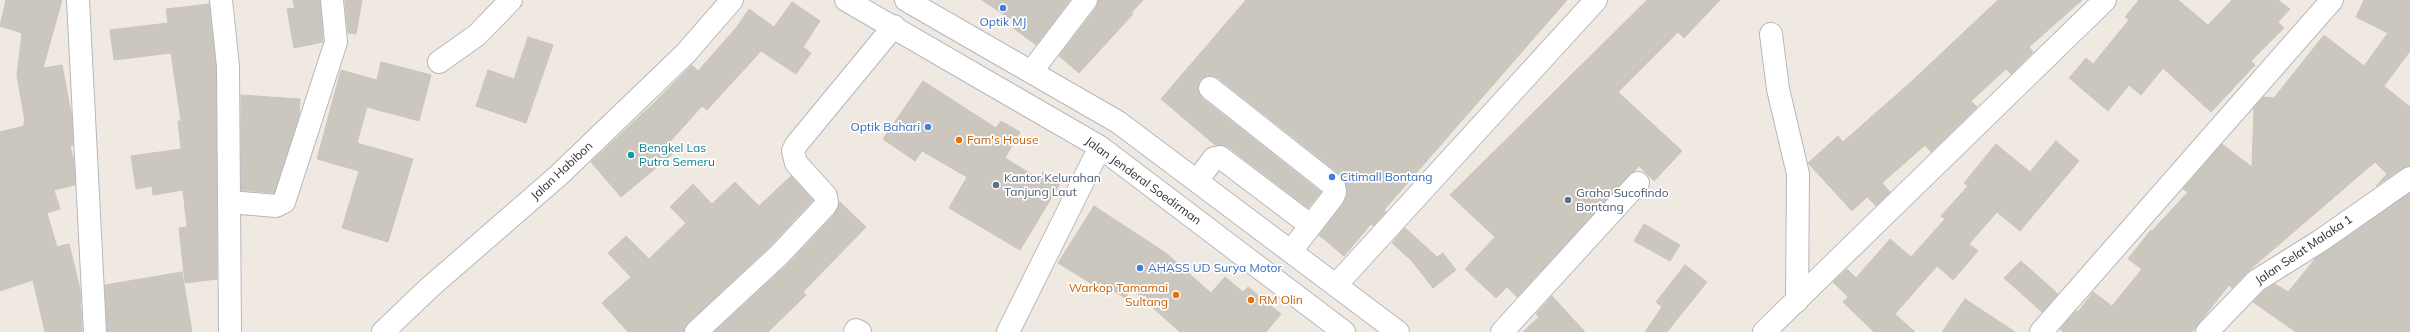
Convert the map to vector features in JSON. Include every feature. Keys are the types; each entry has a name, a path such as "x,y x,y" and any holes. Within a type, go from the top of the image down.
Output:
{"street":[{"path":"78,0 95,332"},
{"path":"221,0 228,66 230,332"},
{"path":"230,202 276,206 284,202 336,42 332,0"},
{"path":"439,62 477,35 511,0"},
{"name":"Jalan Habibon","path":"382,332 565,169 686,53 732,0"},
{"name":"Jalan Jenderal Soedirman","path":"846,0 894,26 1100,147 1344,332"},
{"path":"906,0 1118,122 1398,332"},
{"path":"1031,72 1086,0"},
{"path":"1336,285 1596,0"},
{"path":"1764,332 2105,0"},
{"path":"2041,332 2332,0"},
{"path":"696,332 779,255 827,203 826,196 796,163 793,151 796,145 894,26"},
{"path":"1771,34 1778,89 1798,174 1797,301"},
{"path":"1210,88 1334,186 1335,192 1333,197 1291,251"},
{"path":"1008,332 1100,147"},
{"path":"1197,181 1214,158 1220,157 1310,225"},
{"name":"Jalan Selat Malaka 1","path":"2207,332 2256,281 2320,241 2410,178"},
{"path":"1502,332 1638,183"},
{"path":"855,332 856,330 860,332"}],"building":[{"path":"6,0 62,0 43,68 62,65 72,118 73,145 70,146 74,161 75,185 54,190 60,209 47,213 57,247 69,244 80,289 82,332 45,332 33,280 0,291 0,132 24,126 25,122 17,75 22,33 0,26"},
{"path":"293,0 320,0 323,42 294,48 287,9 295,8"},
{"path":"345,0 362,0 356,34 348,33"},
{"path":"982,0 1070,0 1036,45 1012,27 1015,22"},
{"path":"1098,0 1143,0 1131,13 1133,14 1079,73 1059,56 1096,8"},
{"name":"Citimall Bontang","path":"1246,0 1567,0 1384,210 1386,212 1373,226 1371,224 1344,256 1319,235 1347,197 1346,184 1342,176 1218,78 1211,76 1200,80 1198,87 1202,98 1321,192 1308,208 1228,147 1215,145 1161,99"},
{"path":"1647,0 1720,0 1684,38 1678,32 1618,92 1682,151 1654,181 1639,166 1517,297 1507,287 1496,298 1465,269 1495,237 1450,195"},
{"path":"1998,0 2082,0 2029,47 2033,52 2011,74 2006,69 1971,101 1977,107 1931,152 1925,145 1882,183 1890,192 1876,206 1867,197 1852,211 1808,163 1838,136 1843,142 1912,81"},
{"path":"2139,0 2178,0 2208,25 2232,0 2278,0 2290,9 2278,22 2284,28 2251,61 2255,65 2211,112 2163,68 2141,95 2129,85 2108,111 2069,78 2086,58 2093,64 2129,20 2125,17"},
{"path":"2364,0 2410,0 2410,51 2384,86 2410,107 2410,166 2403,168 2376,186 2387,174 2375,162 2247,272 2232,288 2229,285 2192,332 2063,332 2060,329 2076,311 2078,312 2093,292 2112,306 2142,269 2128,259 2151,230 2152,231 2188,192 2183,189 2222,144 2252,167 2254,108 2263,97 2274,98 2324,35 2364,66 2388,33 2356,17"},
{"path":"792,2 820,21 803,47 811,53 796,74 761,51 707,110 702,106 668,144 675,152 621,197 591,162 692,65 698,71 736,28 749,9 774,27"},
{"path":"209,4 216,67 217,279 185,283 179,228 187,227 183,190 153,195 152,186 136,189 131,156 181,149 178,121 181,121 171,53 114,60 110,30 168,23 166,9"},
{"path":"528,37 553,45 526,123 476,106 488,70 514,79"},
{"path":"381,62 431,75 419,121 367,107 357,143 413,159 388,242 342,228 359,171 317,159 341,70 377,80"},
{"path":"923,81 996,128 1001,121 1020,132 1005,158 1039,179 1043,172 1061,182 1020,250 949,208 967,177 922,151 915,161 883,139"},
{"path":"241,95 300,99 299,117 274,193 241,190"},
{"path":"2056,141 2079,161 2020,231 1997,212 1969,244 1978,251 1953,280 1937,266 1895,314 1915,332 1874,332 1843,302 1848,297 1833,282 1847,269 1856,278 1890,239 1911,257 1945,219 1941,216 1968,186 1964,183 1996,144 2030,172"},
{"path":"791,176 813,200 770,246 688,323 684,332 628,332 602,303 631,277 608,253 626,236 649,259 686,223 670,207 693,184 712,204 735,182 759,206"},
{"path":"2410,193 2410,332 2296,332 2253,302 2264,291 2275,284 2288,292 2316,258"},
{"path":"840,202 866,227 803,292 806,295 768,332 714,332 788,264 834,215"},
{"path":"1094,206 1166,253 1211,293 1225,277 1243,292 1248,287 1281,314 1266,332 1180,332 1132,289 1125,298 1100,282 1097,287 1058,263"},
{"path":"1644,224 1680,245 1670,261 1634,241"},
{"path":"1405,228 1437,257 1443,253 1456,270 1433,288 1412,261 1392,243"},
{"path":"2021,261 2058,294 2042,312 2004,278"},
{"path":"1685,265 1707,282 1667,332 1645,332 1662,307 1656,302"},
{"path":"182,272 192,332 107,332 105,285"},
{"path":"1552,296 1585,332 1523,332 1539,317 1536,314"},
{"path":"1965,299 2015,332 1942,332"}],"place":[{"name":"Optik MJ","path":"1003,8"},
{"name":"Optik Bahari","path":"928,127"},
{"name":"Fam's House","path":"959,140"},
{"name":"Bengkel Las Putra Semeru","path":"631,155"},
{"name":"Citimall Bontang","path":"1332,177"},
{"name":"Kantor Kelurahan Tanjung Laut","path":"996,185"},
{"name":"Graha Sucofindo Bontang","path":"1568,200"},
{"name":"AHASS UD Surya Motor","path":"1140,268"},
{"name":"Warkop Tamamai Sultang","path":"1176,295"},
{"name":"RM Olin","path":"1251,300"}]}
